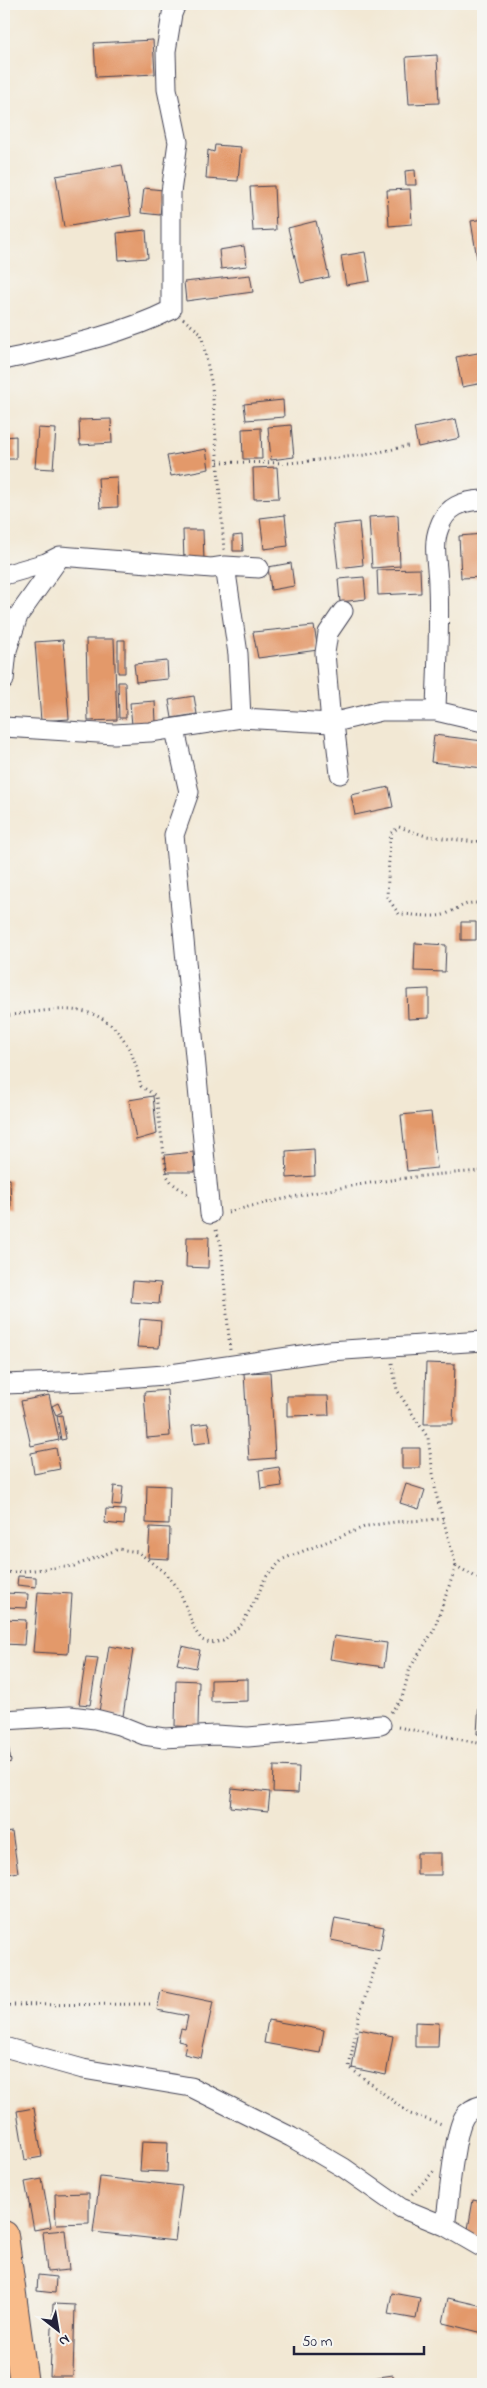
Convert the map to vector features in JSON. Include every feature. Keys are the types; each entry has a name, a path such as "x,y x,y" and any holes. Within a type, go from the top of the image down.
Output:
{"main road":[{"path":"4,2235 24,2384"}],"street":[{"path":"4,360 70,345 136,326 171,310 171,192 178,142 167,89 166,50 172,14 176,4"},
{"path":"436,711 438,637 436,551 439,528 451,507 465,501 483,500"},
{"path":"4,680 7,650 18,616 60,556"},
{"path":"4,575 46,563 60,556 212,568 225,566 259,568"},
{"path":"225,566 238,654 241,718"},
{"path":"340,774 332,723 325,653 328,633 343,611"},
{"path":"4,727 114,734 175,730 241,718 332,723 381,711 436,711 483,722"},
{"path":"175,730 189,792 174,834 210,1214"},
{"path":"4,1384 86,1381 164,1375 329,1351 483,1341"},
{"path":"4,1720 70,1716 95,1719 119,1725 144,1735 164,1738 215,1735 248,1736 381,1725"},
{"path":"4,2047 83,2069 191,2087 291,2137 344,2168 401,2208 445,2226 483,2248"},
{"path":"445,2226 457,2140 463,2118 471,2109 483,2105"}],"path":[{"path":"171,310 201,333 212,386 225,566"},
{"path":"218,462 289,463 365,455 408,446"},
{"path":"483,840 476,842 426,836 399,827 391,833 388,896 399,914 444,914 455,907 471,904 483,905"},
{"path":"4,1016 74,1010 98,1015 122,1035 132,1054 141,1086 156,1096 167,1176 172,1183 204,1205 210,1214 221,1244 224,1304 232,1365"},
{"path":"210,1214 220,1214 306,1193 398,1179 483,1171"},
{"path":"389,1348 397,1390 428,1438 436,1494 456,1566 434,1630 410,1668 402,1698 381,1725 483,1744"},
{"path":"4,1572 74,1566 119,1549 138,1552 165,1572 180,1592 196,1632 202,1640 210,1644 223,1641 242,1624 265,1578 283,1559 367,1526 394,1522 443,1519"},
{"path":"456,1566 483,1581"},
{"path":"378,1959 359,2015 348,2067 410,2114 441,2123 457,2140"},
{"path":"4,2005 152,2004"},
{"path":"401,2208 430,2174 440,2168 454,2166"}],"building":[{"path":"153,40 155,74 96,77 94,43"},
{"path":"437,55 439,103 409,104 406,57"},
{"path":"215,145 241,147 238,181 206,179 208,150 214,152"},
{"path":"122,165 131,216 64,227 56,176"},
{"path":"415,170 416,185 406,185 405,171"},
{"path":"274,186 276,230 253,231 250,187"},
{"path":"144,188 163,190 160,215 141,213"},
{"path":"410,189 412,224 389,226 387,190"},
{"path":"483,219 483,270 479,271 471,221"},
{"path":"316,221 329,277 301,283 288,228"},
{"path":"146,230 148,258 119,260 117,233"},
{"path":"244,246 247,266 221,269 219,250"},
{"path":"365,252 370,281 346,285 341,256"},
{"path":"250,275 253,292 186,301 184,282"},
{"path":"483,352 483,383 462,387 456,357"},
{"path":"283,400 284,417 246,420 244,404"},
{"path":"111,419 112,443 80,445 79,420"},
{"path":"456,419 460,438 418,447 414,428"},
{"path":"291,425 294,457 271,460 268,427"},
{"path":"38,428 56,429 53,469 35,468"},
{"path":"261,428 262,459 243,459 242,429"},
{"path":"16,436 16,459 4,459 4,437"},
{"path":"206,449 209,469 171,476 167,456"},
{"path":"277,467 279,498 254,499 253,468"},
{"path":"117,477 118,507 100,508 98,478"},
{"path":"285,515 288,546 264,549 260,518"},
{"path":"398,515 400,566 372,568 369,517"},
{"path":"359,522 363,565 338,568 333,525"},
{"path":"183,530 203,530 204,562 184,562"},
{"path":"483,534 483,577 461,578 459,536"},
{"path":"242,535 243,551 233,551 233,536"},
{"path":"291,563 294,586 271,590 268,567"},
{"path":"420,569 421,593 378,595 377,570"},
{"path":"364,577 366,599 340,602 338,579"},
{"path":"314,626 318,650 258,658 253,632"},
{"path":"86,639 114,639 117,720 88,721"},
{"path":"63,640 69,719 41,721 35,642"},
{"path":"118,640 125,640 125,673 118,673"},
{"path":"167,661 168,679 136,682 134,664"},
{"path":"118,682 125,682 126,718 119,718"},
{"path":"194,696 197,714 172,718 169,700"},
{"path":"155,701 156,722 132,725 130,703"},
{"path":"434,735 483,741 483,768 431,762"},
{"path":"389,787 393,807 355,815 351,795"},
{"path":"461,922 476,922 476,940 461,940"},
{"path":"415,943 446,945 445,972 414,971"},
{"path":"429,989 429,1018 408,1019 407,990"},
{"path":"153,1096 157,1134 136,1140 129,1100"},
{"path":"431,1112 437,1168 407,1171 401,1115"},
{"path":"314,1149 315,1176 287,1178 286,1151"},
{"path":"193,1152 195,1172 167,1172 165,1155"},
{"path":"10,1179 11,1209 4,1209 4,1180"},
{"path":"187,1237 209,1237 208,1268 186,1267"},
{"path":"133,1281 161,1283 159,1304 131,1302"},
{"path":"140,1319 161,1321 159,1348 137,1347"},
{"path":"426,1363 455,1364 453,1424 424,1424"},
{"path":"270,1372 275,1458 249,1460 244,1373"},
{"path":"167,1390 170,1436 147,1438 144,1392"},
{"path":"49,1395 59,1440 31,1446 21,1401"},
{"path":"287,1396 328,1396 329,1415 287,1416"},
{"path":"58,1403 62,1412 56,1415 52,1406"},
{"path":"62,1415 66,1439 61,1440 57,1416"},
{"path":"208,1423 211,1442 194,1444 192,1425"},
{"path":"56,1448 60,1469 34,1474 31,1453"},
{"path":"402,1448 420,1448 420,1468 402,1468"},
{"path":"279,1467 282,1486 261,1489 259,1470"},
{"path":"406,1484 425,1490 419,1509 400,1503"},
{"path":"147,1485 170,1486 169,1524 146,1523"},
{"path":"114,1486 123,1487 121,1506 112,1505"},
{"path":"106,1509 125,1510 124,1525 105,1523"},
{"path":"150,1527 170,1528 169,1559 148,1558"},
{"path":"18,1576 36,1577 36,1587 17,1585"},
{"path":"38,1592 72,1594 68,1654 33,1652"},
{"path":"4,1593 28,1594 27,1608 4,1607"},
{"path":"4,1619 26,1620 24,1645 4,1644"},
{"path":"334,1636 387,1643 384,1667 330,1659"},
{"path":"109,1646 133,1650 123,1716 99,1712"},
{"path":"182,1646 200,1650 196,1668 177,1664"},
{"path":"86,1657 98,1658 90,1705 79,1704"},
{"path":"481,1668 483,1668 483,1734 477,1734"},
{"path":"248,1679 248,1701 211,1702 211,1680"},
{"path":"176,1680 199,1681 198,1727 175,1726"},
{"path":"7,1739 11,1762 4,1764 4,1740"},
{"path":"274,1766 299,1767 298,1793 273,1792"},
{"path":"232,1788 270,1792 268,1811 230,1807"},
{"path":"12,1832 18,1872 4,1875 4,1833"},
{"path":"417,1853 441,1853 441,1875 417,1875"},
{"path":"335,1918 384,1927 380,1950 331,1940"},
{"path":"161,1991 213,2002 201,2058 184,2054 186,2043 178,2041 181,2029 185,2030 188,2016 157,2010"},
{"path":"268,2020 324,2030 320,2053 264,2043"},
{"path":"415,2022 439,2023 438,2047 415,2047"},
{"path":"359,2029 393,2036 386,2075 352,2068"},
{"path":"34,2108 42,2157 25,2160 17,2111"},
{"path":"142,2141 168,2142 167,2172 140,2171"},
{"path":"100,2177 182,2186 175,2241 93,2232"},
{"path":"42,2179 51,2227 34,2230 25,2182"},
{"path":"89,2193 89,2223 56,2224 55,2194"},
{"path":"473,2200 483,2202 483,2238 467,2235"},
{"path":"65,2230 69,2270 47,2272 43,2232"},
{"path":"38,2275 56,2277 55,2293 37,2291"},
{"path":"392,2293 420,2298 416,2319 388,2314"},
{"path":"448,2298 483,2306 483,2333 443,2323"},
{"path":"53,2304 75,2305 73,2376 50,2376"},
{"path":"393,2375 395,2384 373,2384 372,2378"}]}
